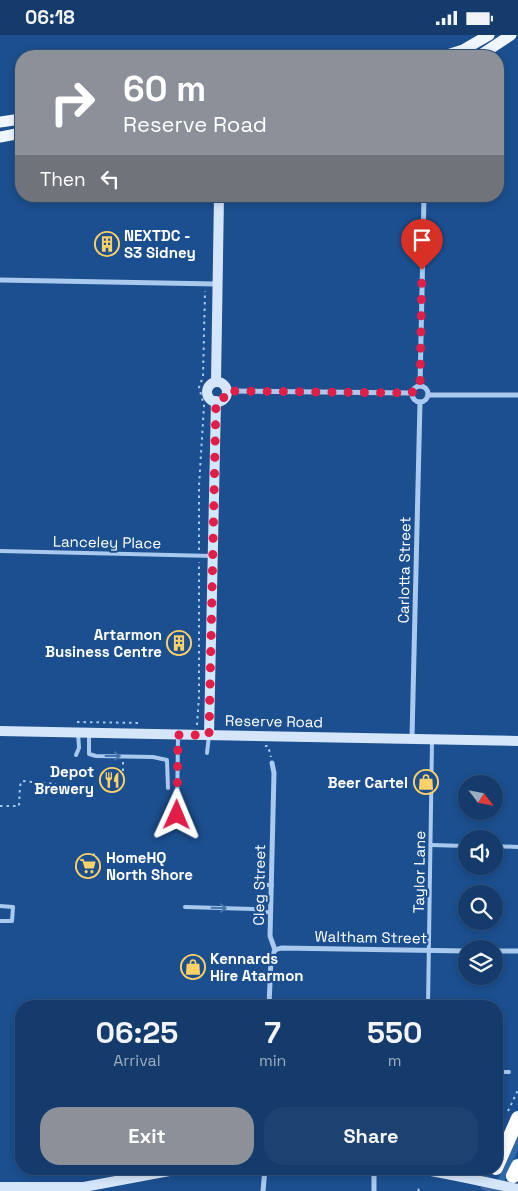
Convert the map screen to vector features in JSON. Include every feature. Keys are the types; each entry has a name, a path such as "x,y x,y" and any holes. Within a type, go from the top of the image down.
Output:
{"highway":[{"path":"503,1153 518,1118"}],"main road":[{"path":"463,50 489,35"},
{"path":"488,50 511,35"},
{"path":"0,122 15,120"},
{"path":"0,137 15,134"}],"street":[{"path":"216,382 216,284 219,202"},
{"path":"420,386 424,202"},
{"path":"0,280 216,284"},
{"path":"216,382 222,383 226,391 225,397 216,401 210,399 207,390 210,384 216,382"},
{"path":"420,386 425,388 428,395 425,400 420,402 415,401 412,393 414,388 420,386"},
{"path":"226,391 412,393"},
{"path":"428,395 518,395"},
{"path":"209,735 216,401"},
{"name":"Carlotta Street","path":"412,738 420,402"},
{"name":"Reserve Road","path":"0,731 518,741"},
{"name":"Cleg Street","path":"269,1000 270,958 275,950 270,936 274,773 272,763"},
{"name":"Waltham Street","path":"275,950 281,948 458,951"},
{"path":"503,951 518,951"},
{"path":"0,1187 84,1187 148,1175"},
{"path":"263,1191 264,1175"},
{"path":"374,1175 374,1191"},
{"path":"452,1175 462,1177 516,1177"}],"lane":[{"name":"Lanceley Place","path":"0,551 213,556"},
{"path":"76,755 83,732"},
{"path":"83,732 89,754 96,756 153,757 167,760 168,788"},
{"path":"177,815 178,735"},
{"path":"207,753 209,735"},
{"name":"Taylor Lane","path":"428,1000 432,739"},
{"path":"431,845 458,846"},
{"path":"503,846 518,847"},
{"path":"254,885 272,885"},
{"path":"0,907 13,907 12,921 0,921"},
{"path":"186,907 253,909 271,913"},
{"path":"503,1072 509,1072"}],"path":[{"path":"196,725 199,696 199,486 204,407 199,387 203,377 205,284"},
{"path":"74,722 146,723"},
{"path":"123,756 123,787"},
{"path":"0,807 19,806 22,781 56,784"},
{"path":"94,851 94,869"},
{"path":"418,1191 420,1186"}],"shaded area":[{"path":"518,1133 518,1150 500,1191 493,1191 500,1175 503,1175 503,1168"}],"tunnel":[{"path":"487,1191 493,1175"}],"place":[{"name":"NEXTDC - S3 Sidney","path":"107,244"},
{"name":"Artarmon Business Centre","path":"179,643"},
{"name":"Depot Brewery","path":"112,780"},
{"name":"Beer Cartel","path":"426,782"},
{"name":"HomeHQ North Shore","path":"88,866"},
{"name":"Kennards Hire Atarmon","path":"193,967"}],"route":[{"path":"177,815 178,735 209,735 216,401 223,399 226,391 412,393 414,388 420,386 422,270"}]}
